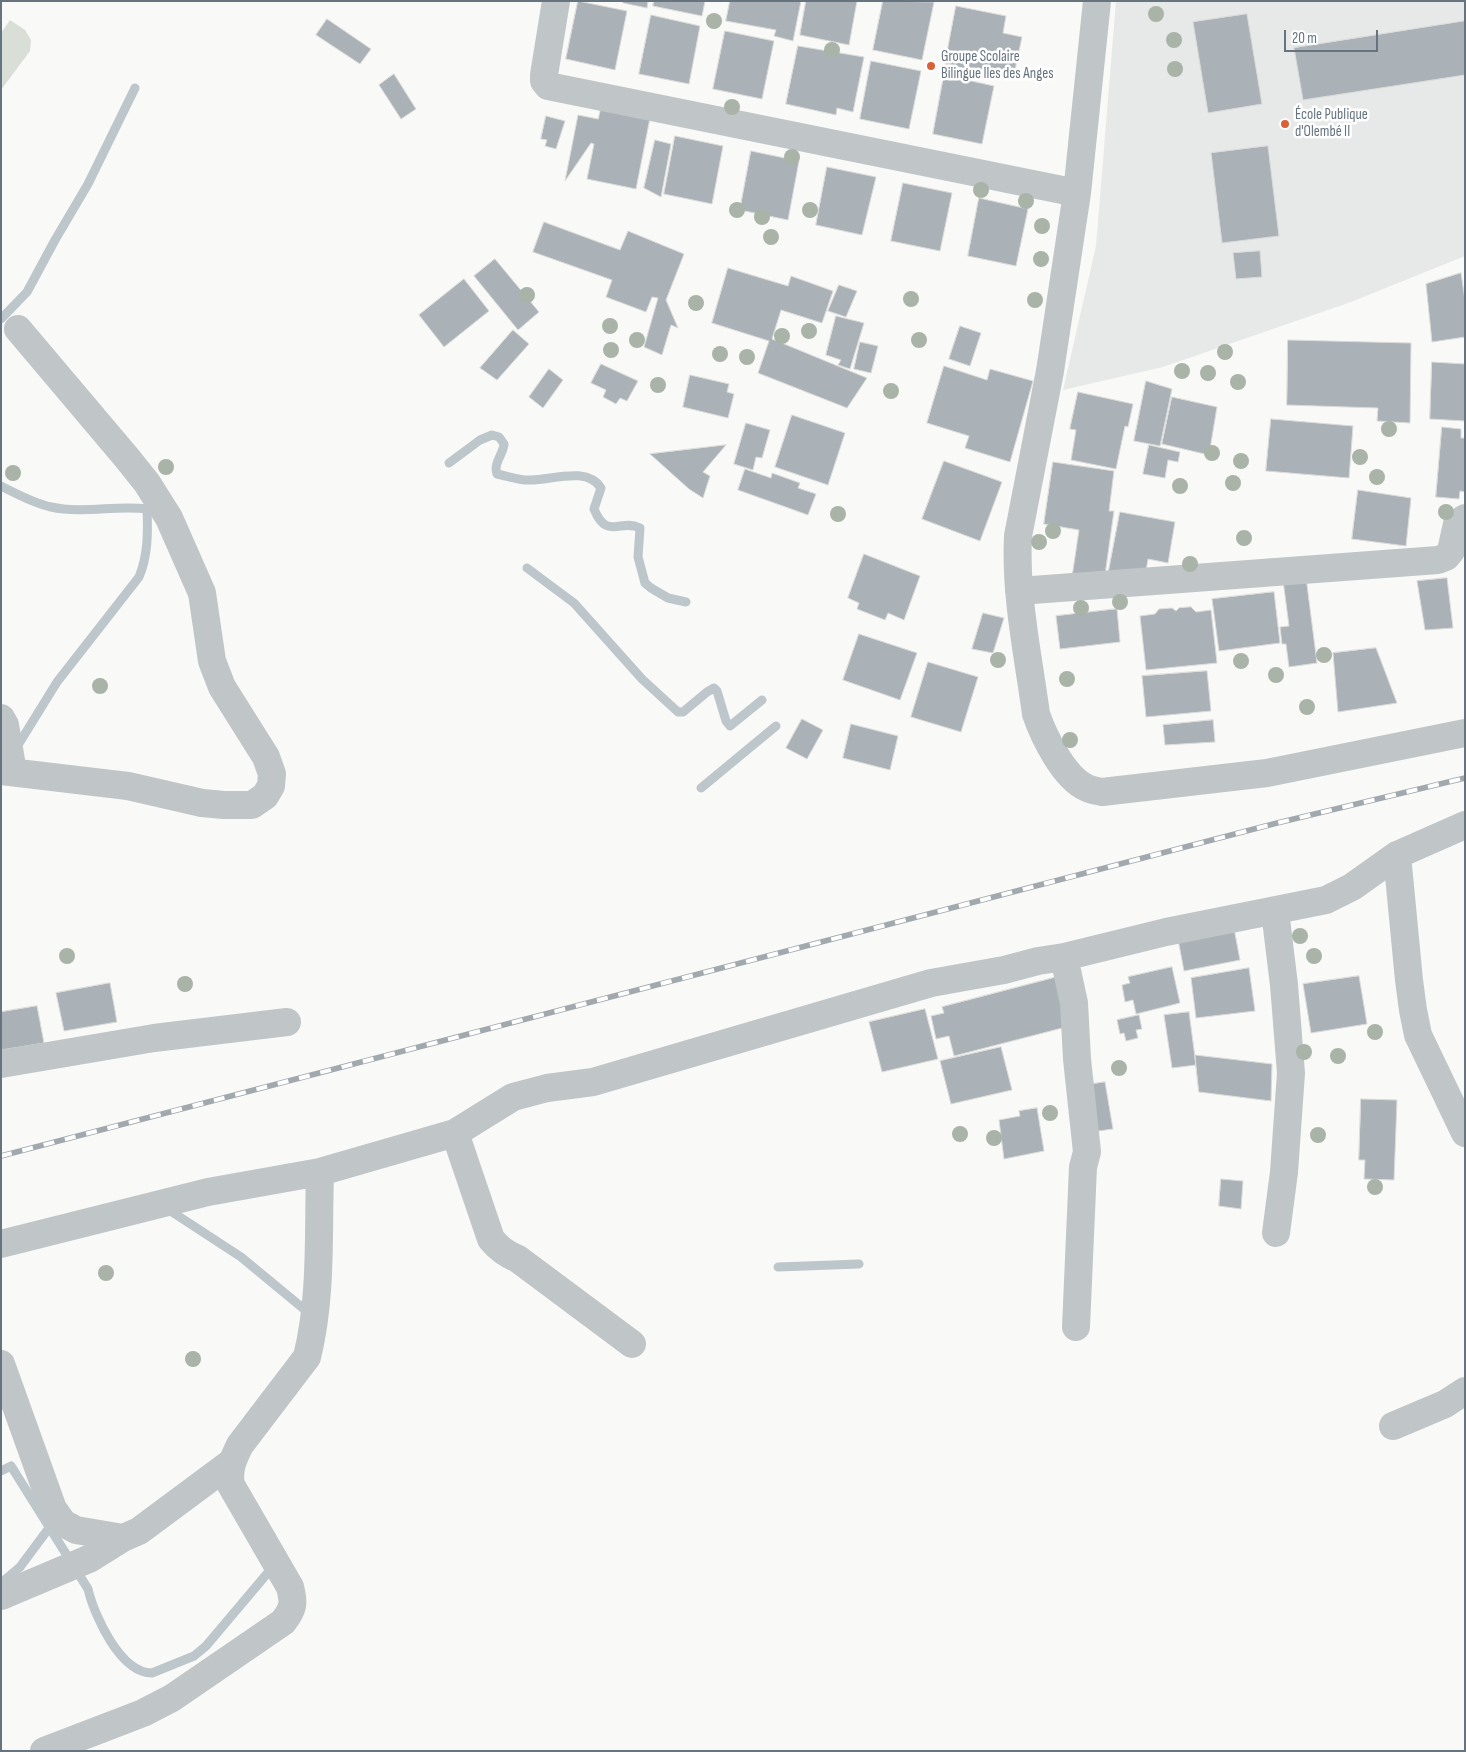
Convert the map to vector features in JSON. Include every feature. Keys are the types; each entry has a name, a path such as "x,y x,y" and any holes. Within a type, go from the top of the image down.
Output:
{"street":[{"path":"556,1 544,75 544,81 548,86 1077,193"},
{"path":"1097,1 1077,193 1050,371 1018,536 1019,591 1036,714 1042,730 1068,775 1086,788 1102,792 1267,773 1465,734"},
{"path":"1,718 5,725 7,772 128,786 202,803 224,805 252,805 265,796 271,786 272,774 266,757 222,686 212,661 202,593 169,518 127,458 18,328"},
{"path":"1019,591 1438,560 1446,558 1451,551 1457,524 1465,518"},
{"path":"1,1244 208,1192 320,1172 455,1133 513,1097 547,1088 593,1082 931,983 1004,970 1166,932 1326,900 1352,887 1397,856 1465,825"},
{"path":"1397,856 1411,995 1418,1035 1465,1133"},
{"path":"1275,910 1284,985 1291,1074 1284,1172 1276,1233"},
{"path":"1064,957 1074,1003 1077,1059 1087,1152 1083,1167 1076,1327"},
{"path":"1,1064 154,1038 288,1022"},
{"path":"455,1133 491,1238 500,1250 518,1259 632,1344"},
{"path":"44,1751 143,1713 172,1698 283,1622 291,1612 293,1600 290,1587 231,1485 229,1476 232,1462 240,1445 307,1357 312,1339 317,1298 320,1172"},
{"path":"1,1364 53,1509 63,1523 76,1530 123,1538"},
{"path":"1393,1426 1445,1404 1465,1391"},
{"path":"1,1596 91,1558 123,1538 139,1531 232,1462"}],"shaded area":[{"name":"École Publique d'Olembé II","path":"1116,1 1465,1 1465,256 1351,302 1163,367 1063,390 1096,246"},
{"path":"10,20 25,30 31,40 30,51 1,90 1,33"}],"building":[{"path":"578,1 627,11 615,70 566,59"},
{"path":"623,1 648,1 647,8 623,3"},
{"path":"654,1 705,1 702,16 653,6"},
{"path":"730,1 801,1 793,41 774,36 776,30 726,21"},
{"path":"806,1 857,1 849,45 800,35"},
{"path":"883,1 934,2 922,60 873,50"},
{"path":"956,6 1006,16 1003,33 1022,37 1013,79 985,77 987,73 945,64"},
{"path":"1247,14 1262,104 1208,113 1193,22"},
{"path":"651,15 700,26 689,84 639,74"},
{"path":"327,19 371,49 360,64 316,35"},
{"path":"1465,21 1465,75 1303,100 1294,48"},
{"path":"725,31 774,41 762,99 713,89"},
{"path":"798,46 864,57 853,112 837,108 836,115 786,104"},
{"path":"871,61 921,71 909,129 860,119"},
{"path":"394,74 416,109 401,119 379,85"},
{"path":"944,75 994,86 982,144 933,134"},
{"path":"601,108 650,118 636,189 587,179 594,144 591,143 565,181 578,115 598,119"},
{"path":"546,116 565,121 556,149 545,146 547,140 541,139"},
{"path":"675,136 723,146 712,204 664,194"},
{"path":"655,140 671,144 661,197 644,188"},
{"path":"1268,146 1279,236 1222,243 1211,153"},
{"path":"751,151 799,161 788,220 740,210"},
{"path":"827,167 876,177 862,235 816,225"},
{"path":"903,183 952,193 940,251 891,241"},
{"path":"979,198 1028,209 1016,266 968,256"},
{"path":"544,222 620,250 628,231 684,254 666,300 678,328 671,325 662,355 644,347 658,298 652,297 646,312 606,297 612,280 533,252"},
{"path":"1260,251 1262,277 1236,279 1233,253"},
{"path":"495,259 539,312 518,330 474,276"},
{"path":"728,268 788,286 791,276 833,291 822,323 781,310 772,339 867,378 847,408 758,373 769,341 712,323"},
{"path":"1461,273 1465,300 1465,337 1432,342 1426,284"},
{"path":"464,279 489,311 444,347 419,315"},
{"path":"839,285 857,291 846,317 828,311"},
{"path":"836,316 864,323 850,369 838,365 841,360 826,355"},
{"path":"960,326 981,333 970,366 949,359"},
{"path":"513,330 529,344 497,380 480,368"},
{"path":"1288,340 1411,343 1410,423 1377,421 1378,408 1287,405"},
{"path":"860,342 878,346 871,373 854,369"},
{"path":"1432,362 1465,364 1465,421 1430,419"},
{"path":"601,364 638,381 627,401 620,398 616,404 603,397 606,390 591,383"},
{"path":"944,366 987,380 990,369 1033,381 1010,462 965,448 969,436 927,423"},
{"path":"549,369 563,380 543,408 529,397"},
{"path":"690,375 729,384 727,392 734,394 728,418 683,407"},
{"path":"1146,381 1172,389 1160,446 1134,441"},
{"path":"1078,392 1133,404 1128,427 1125,426 1116,469 1071,460 1076,430 1070,429"},
{"path":"1172,397 1217,407 1209,455 1162,444"},
{"path":"792,415 845,433 828,485 775,467"},
{"path":"1271,419 1353,426 1349,478 1266,471"},
{"path":"746,423 770,430 762,458 756,457 753,470 734,464"},
{"path":"1442,427 1461,429 1461,438 1465,438 1465,492 1460,491 1459,499 1436,497"},
{"path":"726,445 703,472 710,476 703,498 689,489 650,454"},
{"path":"1149,445 1180,452 1178,462 1168,460 1165,478 1143,474"},
{"path":"944,461 1002,482 980,541 922,519"},
{"path":"1053,462 1114,471 1109,511 1114,511 1104,582 1072,577 1079,530 1044,524"},
{"path":"745,469 771,478 772,473 800,483 798,488 816,494 808,515 738,490"},
{"path":"1358,490 1411,498 1406,546 1352,539"},
{"path":"1120,512 1175,522 1168,563 1148,559 1144,582 1108,575"},
{"path":"864,554 920,576 904,620 888,613 885,620 857,609 859,603 848,598"},
{"path":"1306,577 1317,663 1289,667 1286,644 1282,644 1280,627 1289,626 1283,580"},
{"path":"1447,578 1453,628 1425,630 1417,581"},
{"path":"1274,592 1280,643 1219,651 1212,599"},
{"path":"1191,607 1196,612 1211,610 1217,663 1146,670 1140,616 1155,614 1159,609 1172,608 1176,611 1179,608"},
{"path":"1117,609 1120,642 1060,649 1056,616"},
{"path":"983,613 1004,618 993,653 972,649"},
{"path":"859,634 917,653 900,700 843,680"},
{"path":"1376,648 1397,703 1338,712 1333,653"},
{"path":"928,662 978,677 961,732 911,717"},
{"path":"1207,671 1211,711 1146,717 1142,676"},
{"path":"802,719 823,730 807,759 786,748"},
{"path":"1213,720 1215,742 1165,745 1163,725"},
{"path":"851,724 898,736 890,770 843,758"},
{"path":"1233,923 1240,960 1184,971 1177,934"},
{"path":"1172,967 1180,1003 1136,1014 1133,1000 1125,1002 1122,985 1130,983 1128,977"},
{"path":"1249,968 1255,1011 1196,1018 1191,978"},
{"path":"1359,976 1367,1024 1311,1033 1303,984"},
{"path":"1057,977 1070,1026 954,1056 949,1036 936,1039 931,1016 944,1013 942,1007"},
{"path":"110,983 117,1022 64,1031 56,993"},
{"path":"37,1006 44,1043 1,1050 1,1012"},
{"path":"925,1009 938,1059 882,1072 869,1022"},
{"path":"1189,1012 1196,1065 1172,1068 1164,1015"},
{"path":"1139,1015 1142,1029 1136,1030 1138,1038 1126,1041 1124,1033 1120,1034 1117,1020"},
{"path":"1001,1047 1012,1090 951,1104 940,1061"},
{"path":"1195,1055 1272,1064 1271,1101 1199,1092"},
{"path":"1105,1082 1113,1129 1091,1132 1086,1085"},
{"path":"1361,1099 1397,1100 1394,1180 1364,1179 1365,1160 1359,1160"},
{"path":"1037,1108 1044,1151 1004,1159 999,1120 1020,1116 1019,1111"},
{"path":"1221,1179 1243,1181 1241,1209 1219,1206"}],"waterway":[{"path":"1,319 27,292 88,184 135,88"},
{"path":"449,463 480,440 492,435 499,437 504,444 496,466 497,474 527,480 578,476 587,477 595,481 601,488 594,509 599,519 609,526 627,525 640,528 638,557 645,583 668,598 686,602"},
{"path":"1,486 38,503 63,509 147,509 146,552 139,577 57,682 15,750"},
{"path":"527,568 574,603 642,679 678,712 683,712 714,688 717,691 726,721 730,726 762,700"},
{"path":"701,788 776,726"},
{"path":"166,1208 241,1257 310,1314"},
{"path":"778,1267 859,1264"},
{"path":"1,1471 11,1466 88,1589 96,1613 110,1641 129,1664 140,1670 152,1673 194,1656 206,1646 271,1569 270,1567"},
{"path":"1,1583 20,1567 49,1528"}],"railway":[{"path":"1,1156 1277,823 1465,778"}],"place":[{"name":"Groupe Scolaire Bilingue Iles des Anges","path":"931,66"},
{"name":"École Publique d'Olembé II","path":"1285,124"}]}
